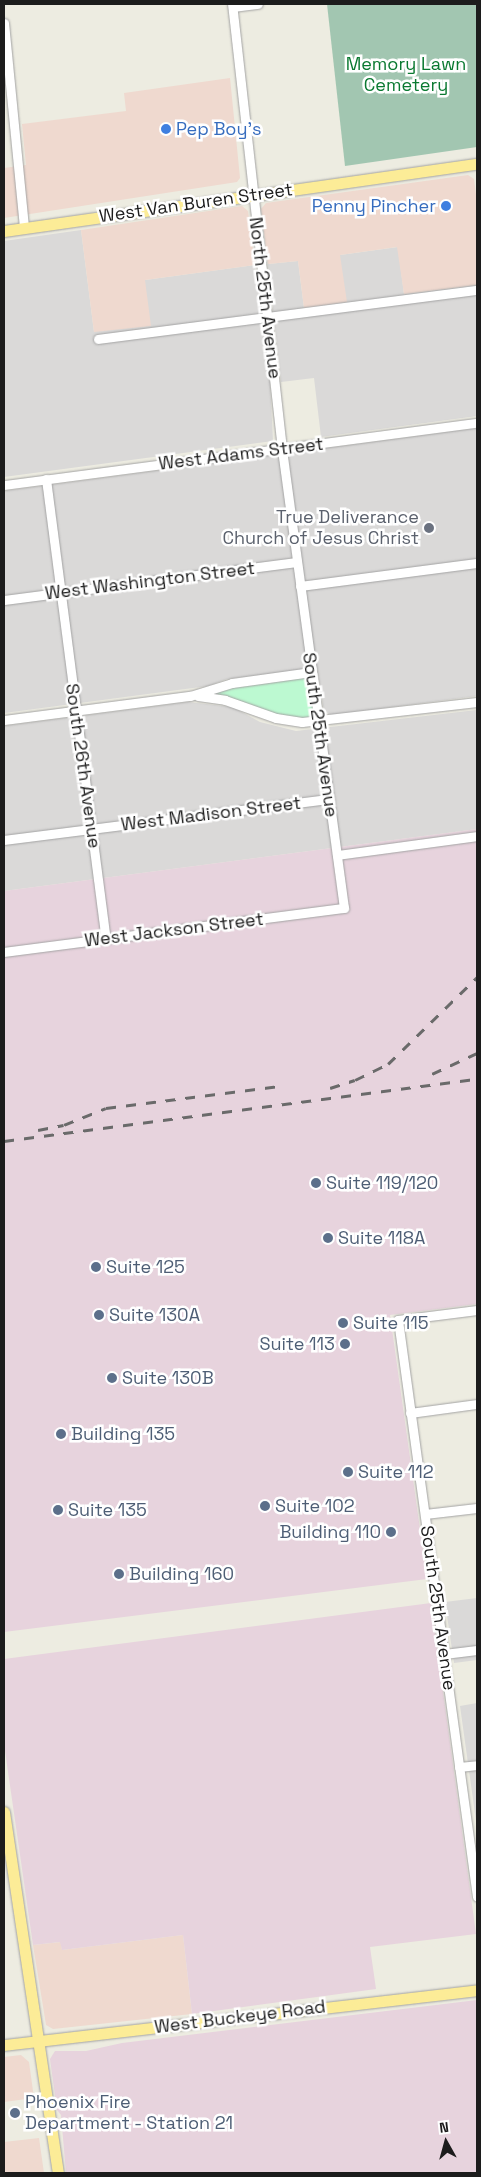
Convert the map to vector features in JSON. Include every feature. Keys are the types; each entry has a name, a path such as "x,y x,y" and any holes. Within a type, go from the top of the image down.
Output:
{"main road":[{"name":"West Van Buren Street","path":"4,231 252,194 477,164"},
{"path":"4,1812 58,2173"},
{"name":"West Buckeye Road","path":"4,2045 477,1990"}],"street":[{"path":"233,5 258,4"},
{"name":"North 25th Avenue","path":"233,5 252,194 296,562"},
{"path":"4,24 8,107 24,228"},
{"path":"98,339 477,290"},
{"name":"West Adams Street","path":"4,484 477,423"},
{"name":"South 26th Avenue","path":"46,479 106,939"},
{"name":"South 25th Avenue","path":"296,562 344,908"},
{"name":"West Washington Street","path":"4,600 296,562"},
{"path":"300,586 477,563"},
{"path":"4,720 190,696 232,683 312,672"},
{"path":"190,696 224,700 289,721 318,721 477,702"},
{"name":"West Madison Street","path":"4,840 329,798"},
{"path":"336,855 477,836"},
{"name":"West Jackson Street","path":"4,952 344,908"},
{"name":"South 25th Avenue","path":"477,1310 398,1320 477,1896"},
{"path":"410,1413 477,1404"},
{"path":"425,1514 477,1508"},
{"path":"444,1654 477,1650"},
{"path":"459,1767 477,1765"}],"shaded area":[{"path":"230,78 240,178 237,182 4,218 4,168 26,165 22,124 126,111 124,93"},
{"path":"468,175 474,179 477,202 477,285 404,294 397,247 340,255 347,302 304,308 298,261 268,264 261,209 266,203"},
{"path":"242,206 248,211 255,265 145,280 151,326 94,332 81,230"},
{"path":"81,230 94,332 145,280 255,265 270,382 273,441 4,477 4,241"},
{"path":"398,247 404,294 477,285 477,416 321,437 314,378 281,382 268,264 298,261 304,308 340,255"},
{"path":"477,428 477,696 331,715 324,711 317,668 227,679 208,686 4,713 4,491"},
{"path":"188,702 232,707 260,722 296,731 477,710 477,829 4,891 4,726"},
{"path":"477,829 477,1304 390,1315 427,1579 4,1632 4,891"},
{"path":"477,1598 477,1660 454,1663 445,1602"},
{"path":"431,1603 476,1934 370,1947 376,1989 192,2014 183,1935 62,1950 60,1942 33,1945 4,1744 4,1659"},
{"path":"477,1703 477,1828 460,1706"},
{"path":"183,1935 192,2014 53,2029 46,2025 33,1945 61,1942 62,1950"},
{"path":"477,2000 477,2173 66,2173 61,2115 57,2110 50,2059 55,2051 86,2051 122,2043"},
{"path":"21,2055 29,2062 34,2098 4,2102 4,2057"},
{"path":"39,2138 44,2173 4,2173 4,2142"}],"green space":[{"name":"Memory Lawn Cemetery","path":"327,4 477,4 477,147 345,166"},
{"path":"311,672 318,721 263,714 190,696"}],"railway":[{"path":"330,1088 355,1080 388,1064 477,977"},
{"path":"432,1074 477,1053"},
{"path":"4,1141 477,1079"},
{"path":"38,1130 64,1125 106,1108 280,1086"}],"place":[{"name":"Pep Boy's","path":"166,129"},
{"name":"Penny Pincher","path":"446,206"},
{"name":"True Deliverance Church of Jesus Christ","path":"429,528"},
{"name":"Suite 119/120","path":"316,1183"},
{"name":"Suite 118A","path":"328,1238"},
{"name":"Suite 125","path":"96,1267"},
{"name":"Suite 130A","path":"99,1315"},
{"name":"Suite 115","path":"343,1323"},
{"name":"Suite 113","path":"345,1344"},
{"name":"Suite 130B","path":"112,1378"},
{"name":"Building 135","path":"61,1434"},
{"name":"Suite 112","path":"348,1472"},
{"name":"Suite 102","path":"265,1506"},
{"name":"Suite 135","path":"58,1510"},
{"name":"Building 110","path":"391,1532"},
{"name":"Building 160","path":"119,1574"},
{"name":"Phoenix Fire Department - Station 21","path":"15,2113"}]}
